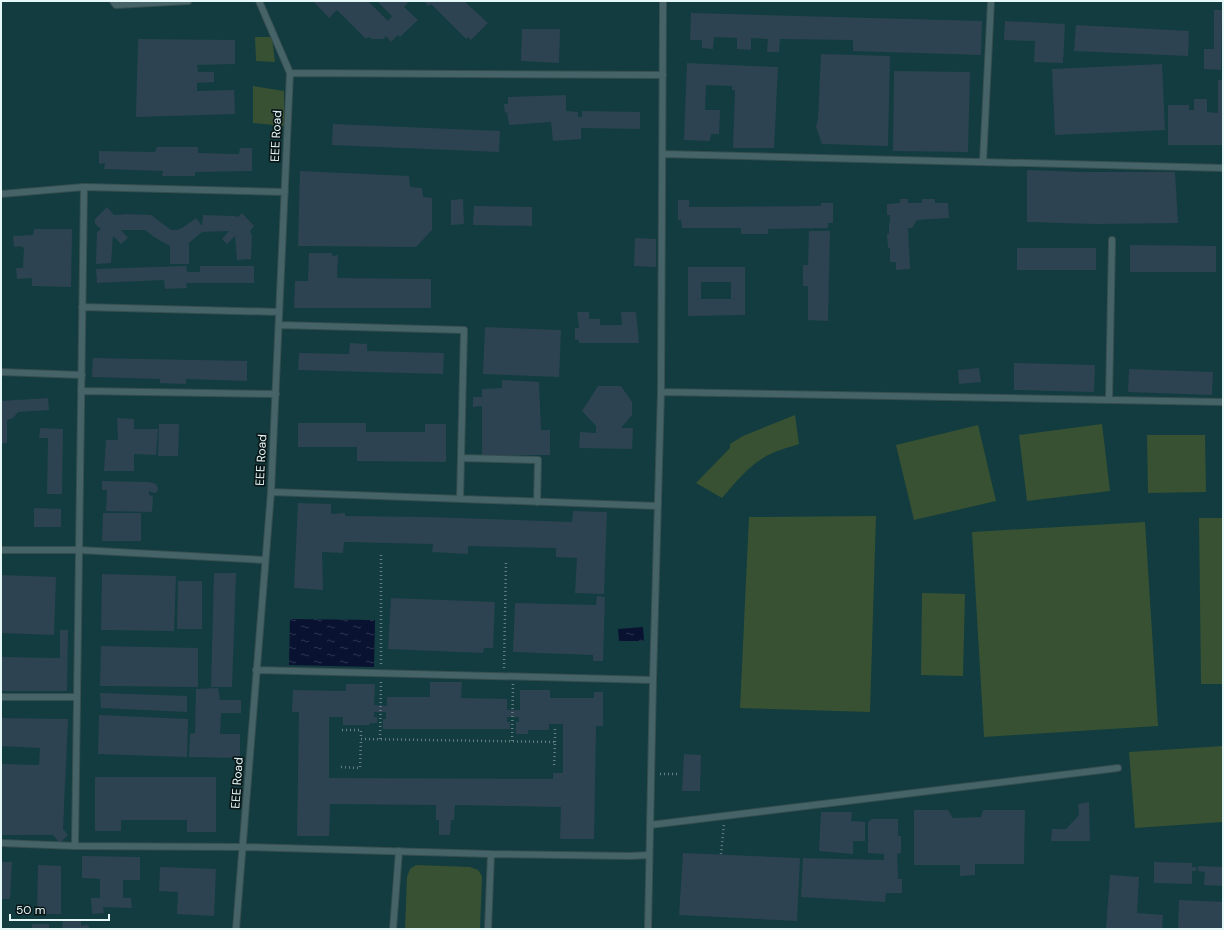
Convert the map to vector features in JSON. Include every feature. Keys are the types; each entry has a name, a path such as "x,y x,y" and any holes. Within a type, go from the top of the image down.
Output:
{"lane":[{"path":"112,1 116,5 188,1"},
{"path":"259,1 290,73 663,75"},
{"path":"648,929 661,392 663,1"},
{"path":"982,162 992,1"},
{"name":"EEE Road","path":"236,929 271,492 290,73"},
{"path":"662,154 1223,168"},
{"path":"1,194 84,187 285,192"},
{"path":"75,846 84,187"},
{"path":"1109,400 1112,240"},
{"path":"82,307 279,312"},
{"path":"279,325 464,330 460,499"},
{"path":"1,372 82,375"},
{"path":"81,391 276,394"},
{"path":"661,392 1223,402"},
{"path":"461,458 538,460 537,502"},
{"path":"271,492 658,506"},
{"path":"1,550 79,550 265,560"},
{"path":"256,670 653,680"},
{"path":"1,696 77,697"},
{"path":"650,824 1118,768"},
{"path":"1,843 75,846 243,848 492,854 649,855"},
{"path":"393,929 399,851"},
{"path":"488,929 492,854"}],"path":[{"path":"380,739 381,555"},
{"path":"504,676 506,563"},
{"path":"512,741 513,676"},
{"path":"554,767 555,729"},
{"path":"341,767 360,768 361,730 342,730"},
{"path":"360,739 555,742"},
{"path":"651,773 679,774"},
{"path":"721,854 724,835 724,815"}],"shaded area":[{"path":"1,1 1223,1 1223,929 1,929"}],"green space":[{"path":"255,37 272,37 275,62 256,61"},
{"path":"253,86 284,91 284,126 253,123"},
{"path":"795,415 799,444 772,453 757,462 741,476 722,498 696,483 730,448 730,444 743,436"},
{"path":"1102,424 1110,491 1027,501 1019,435"},
{"path":"978,425 996,501 914,520 896,445"},
{"path":"1147,435 1205,435 1206,492 1148,493"},
{"path":"876,516 870,712 740,708 749,517"},
{"path":"1199,518 1223,518 1223,684 1201,684"},
{"path":"1145,522 1158,726 984,737 972,532"},
{"path":"922,593 965,594 963,676 921,675"},
{"path":"1223,746 1223,822 1135,828 1129,752"},
{"path":"416,865 470,867 478,870 482,876 480,929 405,929 407,877 410,869"}],"water":[{"path":"290,619 375,620 374,667 289,665"},
{"path":"643,627 644,641 619,641 618,629"}],"building":[{"path":"313,1 368,1 388,21 392,16 377,1 409,1 404,7 418,20 400,37 398,35 391,42 386,36 384,39 372,39 368,37 366,39 337,10 329,18"},
{"path":"424,1 464,1 488,23 471,40 468,37 466,39 431,4 428,6"},
{"path":"1214,10 1222,10 1221,70 1204,69 1204,49 1214,49"},
{"path":"691,13 982,21 981,55 853,51 853,40 780,39 779,52 767,52 768,39 751,38 751,50 737,49 737,38 714,37 713,49 702,48 702,40 690,40"},
{"path":"1005,21 1065,24 1063,63 1034,62 1035,41 1004,40"},
{"path":"1076,25 1189,31 1188,56 1074,51"},
{"path":"522,29 560,29 559,63 521,61"},
{"path":"138,39 235,40 235,64 197,65 198,72 214,72 214,82 197,83 197,91 234,90 235,114 136,117"},
{"path":"821,54 890,56 888,146 822,144 816,127 818,119"},
{"path":"687,63 778,67 774,148 733,148 735,90 732,90 732,86 706,85 705,110 720,110 719,134 711,134 710,141 684,140"},
{"path":"1162,64 1165,130 1055,135 1052,69"},
{"path":"894,71 970,72 968,152 893,151"},
{"path":"1218,80 1223,80 1223,145 1168,145 1168,105 1189,105 1189,110 1194,110 1194,99 1207,99 1207,112 1218,113"},
{"path":"566,95 566,111 578,112 578,117 582,117 582,111 640,112 640,129 581,128 581,139 553,141 551,122 509,125 504,104 508,104 508,97"},
{"path":"333,124 500,131 499,152 332,145"},
{"path":"157,147 198,147 198,153 239,154 240,148 252,148 252,171 195,172 195,176 162,176 163,171 104,169 105,163 99,164 99,151 155,152"},
{"path":"1027,170 1081,172 1175,172 1178,223 1096,224 1027,222"},
{"path":"300,171 409,176 410,187 422,188 423,197 432,198 432,230 416,247 298,246"},
{"path":"463,199 464,224 451,225 451,200"},
{"path":"900,199 908,199 908,203 922,203 922,199 935,199 935,203 948,203 949,218 917,220 912,228 908,228 910,269 896,270 896,262 890,262 890,248 888,248 887,234 889,234 890,215 887,215 887,204 900,203"},
{"path":"678,200 689,200 689,207 821,206 821,203 833,203 833,223 828,223 828,228 768,229 768,234 741,234 741,228 682,228 681,220 678,220"},
{"path":"474,206 532,207 532,226 473,225"},
{"path":"107,207 114,215 151,215 171,230 182,228 196,218 202,226 203,215 238,217 242,213 254,226 250,231 252,236 251,259 237,260 235,236 227,244 222,239 229,231 202,232 189,243 189,264 170,264 170,246 145,230 121,230 128,238 121,244 113,236 111,263 96,264 97,232 101,229 95,224 95,219"},
{"path":"34,229 72,229 71,287 32,286 32,278 17,279 16,268 23,268 24,248 21,246 14,247 13,236 33,235"},
{"path":"809,231 830,231 828,321 808,320 808,286 803,286 803,265 808,265"},
{"path":"635,238 656,239 656,267 634,266"},
{"path":"1130,245 1216,246 1216,272 1130,272"},
{"path":"1017,248 1096,248 1096,270 1017,270"},
{"path":"309,253 332,253 332,256 338,255 337,278 431,279 431,308 294,308 295,281 308,281"},
{"path":"186,266 187,272 200,272 200,266 254,266 254,283 186,283 187,288 165,289 164,280 97,283 96,269"},
{"path":"688,267 745,267 745,315 688,316","holes":["701,282 731,282 731,299 701,299"]},
{"path":"577,312 589,312 589,319 600,319 600,325 622,325 621,312 636,312 639,343 579,343 579,340 575,340 575,328 579,328"},
{"path":"485,327 561,330 559,377 483,374"},
{"path":"350,343 367,344 367,351 444,353 443,374 298,370 299,353 349,354"},
{"path":"93,358 247,361 247,381 186,379 186,384 160,383 160,379 92,377"},
{"path":"1014,363 1095,365 1094,392 1014,390"},
{"path":"979,368 981,382 959,384 958,370"},
{"path":"1129,369 1213,372 1212,395 1128,392"},
{"path":"502,380 539,382 541,430 550,430 550,455 482,455 482,406 473,407 473,397 482,397 482,389 502,388"},
{"path":"598,386 621,386 632,402 632,415 621,428 633,428 632,449 579,448 580,432 596,433 596,426 582,411"},
{"path":"48,398 49,410 18,412 13,418 7,420 7,443 1,443 1,401"},
{"path":"117,418 134,419 134,429 158,429 156,455 134,454 134,471 104,471 106,440 118,440"},
{"path":"298,423 366,423 366,432 425,432 425,424 446,424 446,462 357,461 357,447 298,447"},
{"path":"159,424 179,424 178,456 158,456"},
{"path":"40,428 63,429 62,494 47,494 48,438 39,438"},
{"path":"102,481 149,482 156,484 158,488 157,492 154,493 149,491 149,495 153,496 152,512 106,511 107,490 102,490"},
{"path":"298,503 331,504 331,514 345,513 345,516 572,522 573,511 607,512 604,594 575,593 577,558 556,557 556,548 468,546 468,554 432,552 433,544 344,542 343,553 322,552 323,590 294,588"},
{"path":"34,508 61,509 61,527 34,527"},
{"path":"103,513 141,513 141,541 102,541"},
{"path":"214,573 236,573 232,687 211,687"},
{"path":"102,574 176,576 174,631 101,630"},
{"path":"1,575 56,577 54,635 1,633"},
{"path":"178,581 202,581 202,629 177,629"},
{"path":"597,596 605,597 603,661 593,661 593,655 513,652 515,603 596,605"},
{"path":"391,598 495,602 493,648 484,648 483,653 388,649"},
{"path":"60,630 68,630 67,691 1,691 1,657 60,658"},
{"path":"101,646 198,648 198,687 100,686"},
{"path":"430,682 462,682 461,698 507,699 507,710 520,710 520,690 550,690 550,698 594,698 594,692 603,692 603,726 596,726 594,839 560,839 561,807 455,805 454,820 451,820 450,835 439,835 439,820 436,820 436,805 330,804 329,836 297,836 299,712 292,712 293,690 346,691 346,684 375,684 374,705 387,706 387,697 430,697","holes":["374,712 386,712 386,719 383,719 383,729 510,729 510,722 507,722 507,717 519,717 519,722 516,722 516,734 528,734 528,730 549,730 549,724 563,724 563,773 553,773 553,779 329,778 329,717 343,717 343,725 369,725 370,723 377,723 377,717 374,717"]},
{"path":"218,688 220,700 241,700 241,713 221,713 220,734 240,734 240,758 189,757 190,734 195,733 196,689"},
{"path":"100,693 187,696 187,712 101,708"},
{"path":"99,715 188,719 187,757 98,754"},
{"path":"1,718 68,719 63,829 68,835 60,843 53,835 1,835 1,764 39,765 40,748 1,746"},
{"path":"684,754 701,755 700,791 682,791"},
{"path":"95,777 216,777 216,832 187,832 187,820 121,820 121,831 95,831"},
{"path":"1089,802 1090,841 1051,841 1052,829 1066,829 1079,815 1078,804"},
{"path":"914,810 948,810 953,818 981,817 983,810 1025,810 1024,864 975,864 975,875 960,876 960,865 914,865"},
{"path":"821,812 852,812 851,821 865,822 865,841 853,841 853,854 819,851"},
{"path":"872,819 898,819 898,836 901,836 901,853 897,854 898,879 902,879 902,893 886,893 885,902 801,897 803,858 884,860 884,854 868,853 868,822"},
{"path":"683,853 800,858 797,921 679,915"},
{"path":"82,856 140,857 140,880 123,880 123,898 131,898 132,908 103,907 104,913 92,914 91,898 100,898 100,879 82,878"},
{"path":"1,862 12,862 10,899 1,899"},
{"path":"1154,862 1192,863 1192,867 1197,867 1196,871 1192,871 1192,884 1154,883"},
{"path":"38,865 61,866 61,914 37,914"},
{"path":"1198,866 1223,867 1223,886 1204,885 1205,872 1198,871"},
{"path":"160,867 216,869 214,916 177,914 178,892 159,891"},
{"path":"1110,875 1139,877 1137,913 1163,915 1162,929 1106,929"},
{"path":"1179,900 1223,902 1223,929 1178,929"},
{"path":"63,920 81,920 81,926 87,925 89,929 62,929"},
{"path":"32,924 49,924 49,929 32,929"}]}
